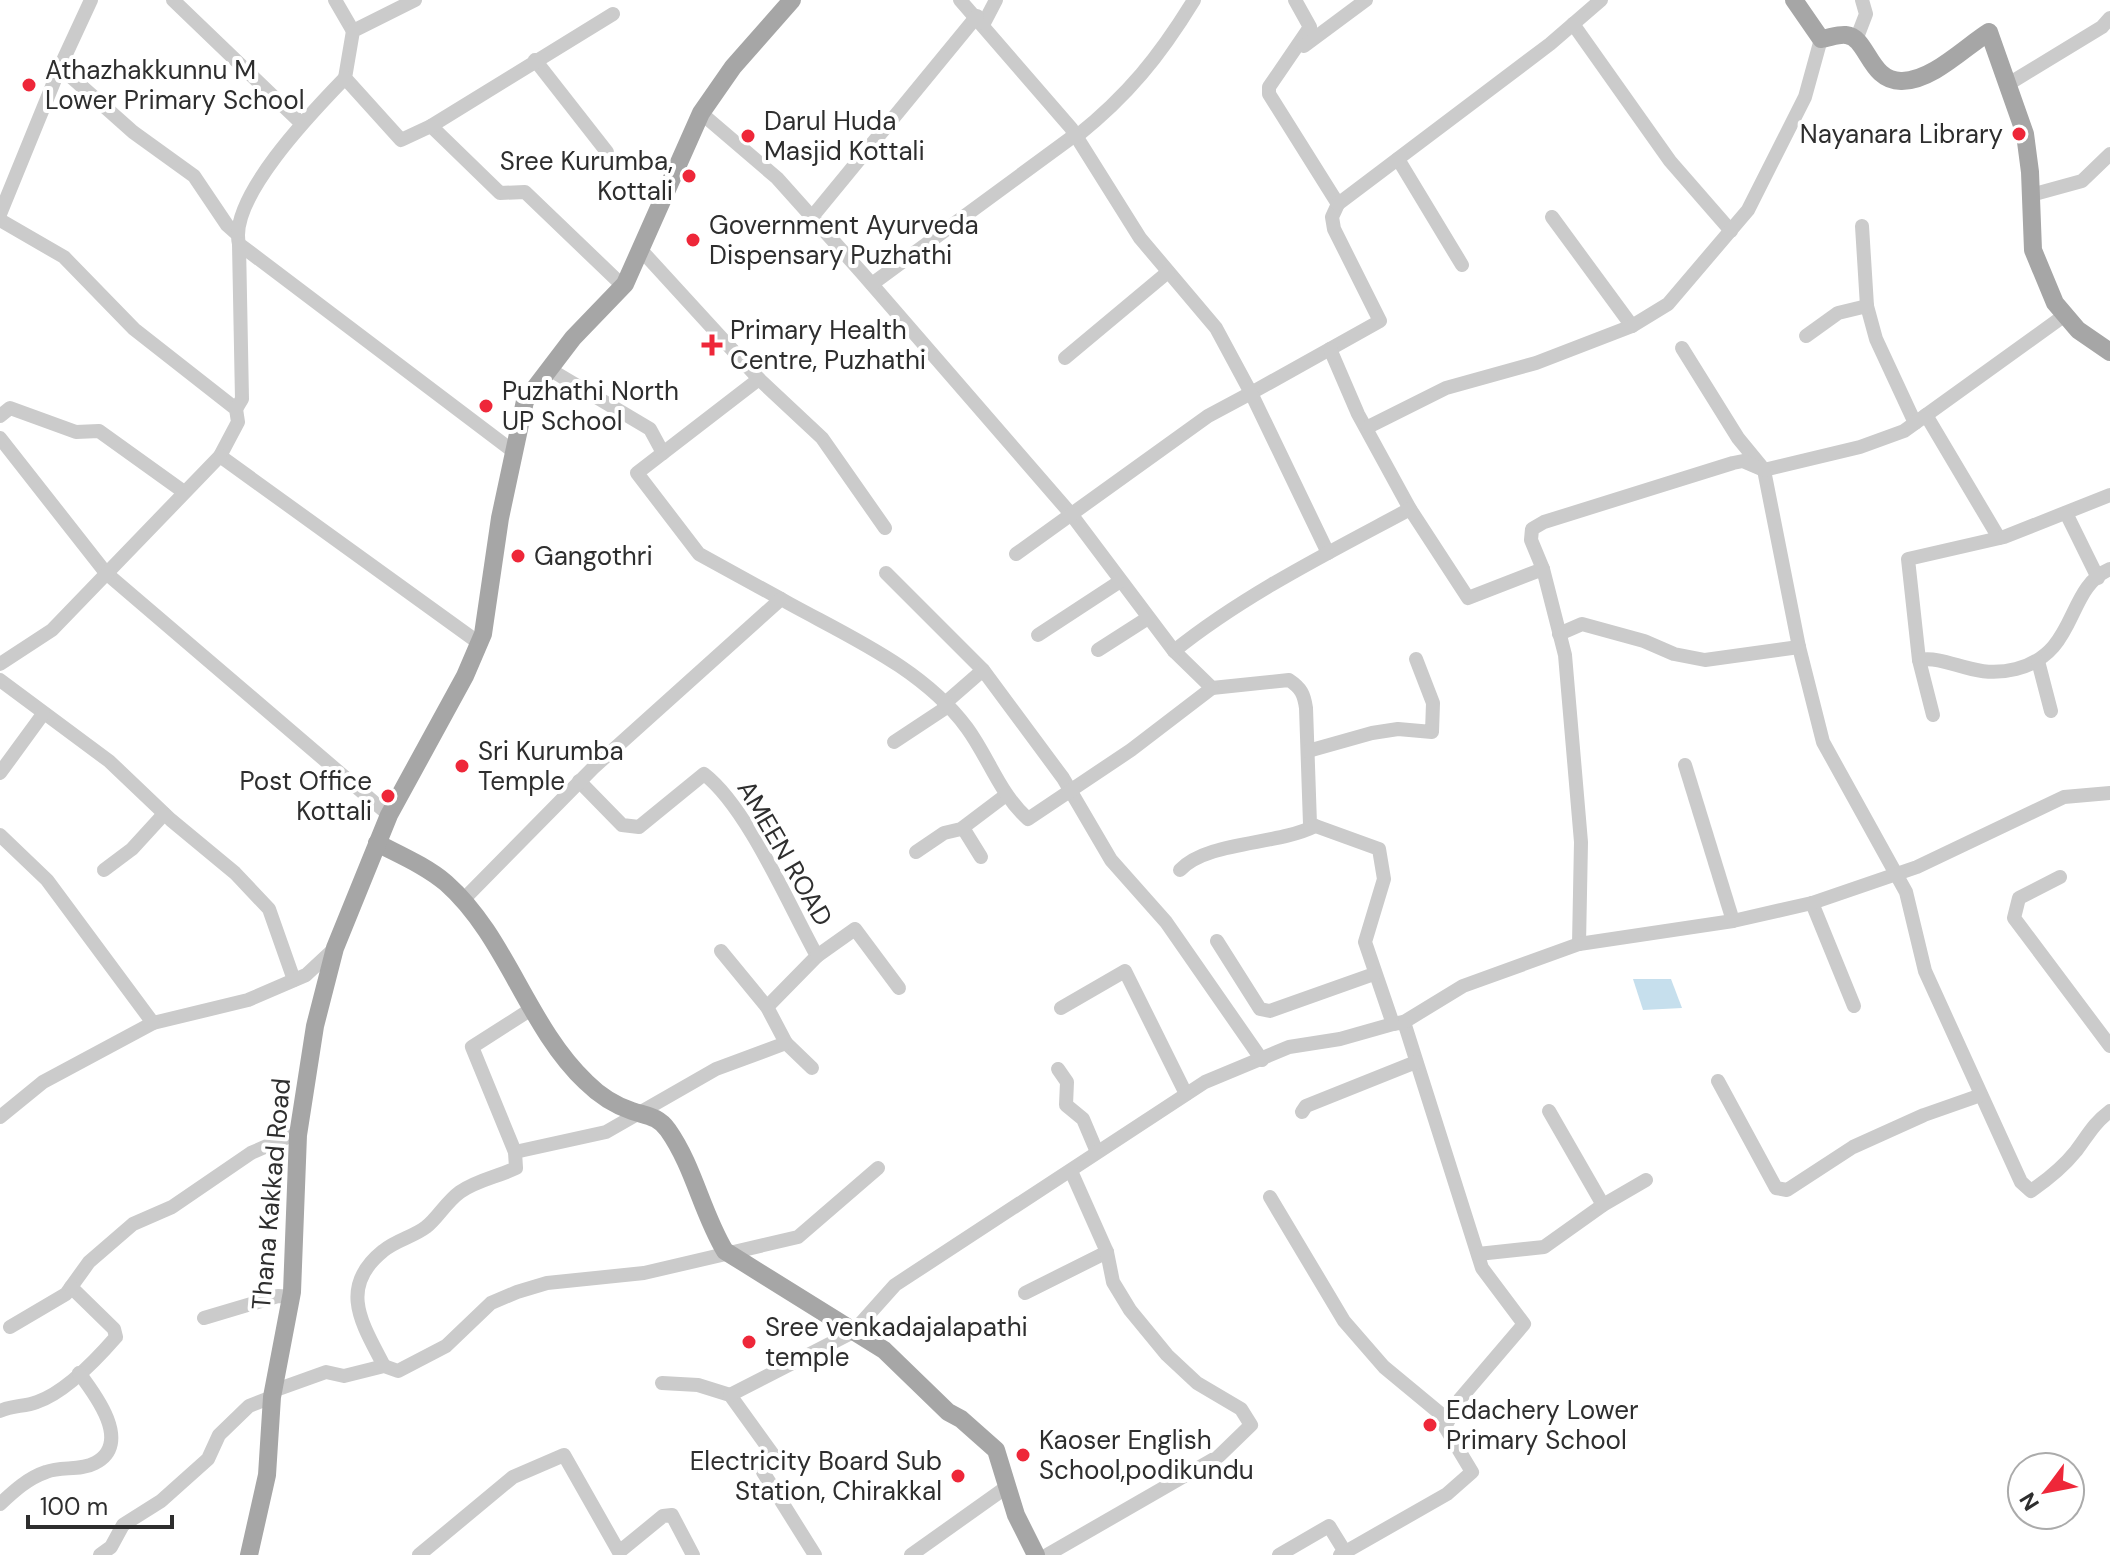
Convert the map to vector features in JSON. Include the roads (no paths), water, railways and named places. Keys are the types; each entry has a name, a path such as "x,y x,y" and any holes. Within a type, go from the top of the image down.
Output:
{"main road":[{"name":"Thana Kakkad Road","path":"249,1555 267,1475 273,1394 291,1297 299,1132 315,1026 335,948 377,843 479,643 525,401 573,338 623,286 701,113 733,67 792,0"},
{"path":"1794,0 1821,39 1845,34 1856,40 1874,68 1885,77 1901,81 1932,71 1989,32 2010,83 2025,134 2033,250 2055,303 2078,330 2110,352"},
{"path":"377,843 429,871 476,917 583,1080 605,1099 653,1116 666,1127 683,1154 713,1232 725,1251 884,1350 948,1412 961,1419 996,1450 1016,1515 1036,1555"}],"street":[{"path":"91,0 60,67 0,217 64,257 134,329 236,409"},
{"path":"173,0 301,123"},
{"path":"0,664 52,630 220,456 238,422 236,409 242,399 238,238 254,190 301,123 345,78 353,31 335,0"},
{"path":"353,31 415,0"},
{"path":"960,0 1076,136 1140,238 1216,328 1328,553"},
{"path":"812,217 996,0"},
{"path":"872,284 1121,100 1171,37 1194,0"},
{"path":"1295,0 1310,27 1269,87 1269,94 1338,204"},
{"path":"1294,53 1366,0"},
{"path":"1016,554 1208,416 1380,321 1334,229 1332,217 1338,204 1601,0"},
{"path":"1856,40 1866,14 1862,0"},
{"path":"345,78 401,140 431,126 613,14"},
{"path":"2010,83 2102,27 2110,18"},
{"path":"1573,24 1670,161 1731,231"},
{"path":"1368,427 1446,388 1536,363 1632,326 1668,304 1748,210 1805,97 1821,39"},
{"path":"535,60 607,152"},
{"path":"60,67 133,132 194,176 238,238 514,452"},
{"path":"701,113 777,178 872,284 1071,514 1119,582 1174,651 1212,688"},
{"path":"431,126 500,193 525,192 623,286"},
{"path":"2031,195 2082,181 2110,154"},
{"path":"1398,159 1462,265"},
{"path":"1552,217 1632,326"},
{"path":"1862,226 1867,306 1888,371 1999,538"},
{"path":"641,250 759,379 822,438 885,528"},
{"path":"1065,358 1168,272"},
{"path":"1806,336 1838,313 1867,306"},
{"path":"1579,944 1581,842 1565,655 1543,569 1531,540 1532,529 1544,522 1733,463 1743,461 1764,470 1860,447 1904,431 2065,315"},
{"path":"1682,348 1738,438 1764,470 1799,647 1823,742 1906,892 1925,971 2021,1182 2031,1191 2075,1152 2090,1126 2110,1111"},
{"path":"1330,349 1358,414 1368,427 1410,509 1468,598 1543,569"},
{"path":"549,369 650,429 663,453"},
{"path":"759,379 637,473 699,554 919,678 967,728 1006,795 1028,819 1212,688 1289,680 1304,694 1310,824 1379,849 1384,879 1365,942 1374,974 1416,1062 1482,1268 1524,1324 1470,1386 1445,1427 1472,1472 1447,1494 1342,1553 1329,1526 1279,1555"},
{"path":"0,416 10,408 76,432 99,431 184,492"},
{"path":"0,438 106,573 389,815"},
{"path":"220,456 479,643"},
{"path":"1933,715 1919,660 1908,559 1999,538 2110,495"},
{"path":"1174,651 1200,630 1328,553 1410,509"},
{"path":"1919,660 1930,658 1989,674 2038,661 2053,650 2080,602 2104,574 2066,513"},
{"path":"886,573 983,670 1069,791 1111,860 1166,922 1262,1060"},
{"path":"1038,635 1119,582"},
{"path":"462,901 579,781 781,599"},
{"path":"1098,650 1148,618"},
{"path":"1559,634 1582,624 1644,641 1674,654 1705,660 1799,647"},
{"path":"1308,751 1398,729 1432,732 1433,703 1416,659"},
{"path":"2038,661 2051,711"},
{"path":"894,742 945,705 983,670"},
{"path":"0,680 109,761 164,814 235,873 269,909 294,980"},
{"path":"0,773 43,714"},
{"path":"1685,765 1733,921"},
{"name":"AMEEN ROAD","path":"579,781 622,825 639,827 704,774 718,784 752,838 817,956 767,1007"},
{"path":"730,1395 853,1332 895,1285 1205,1082 1289,1047 1340,1039 1398,1023 1463,986 1579,944 1733,921 1812,903 1896,874 2064,797 2110,793"},
{"path":"916,852 944,833 963,828 1006,795"},
{"path":"104,870 132,849 164,814"},
{"path":"1180,870 1220,849 1249,846 1315,826"},
{"path":"963,828 981,857"},
{"path":"0,835 47,880 153,1023"},
{"path":"2060,877 2023,894 2014,918 2110,1046"},
{"path":"1812,903 1854,1006"},
{"path":"817,956 855,929 899,988"},
{"path":"1217,941 1260,1009 1270,1011 1374,974"},
{"path":"0,1117 43,1082 153,1023 248,1000 306,975 335,948"},
{"path":"721,951 767,1007 786,1043 812,1068"},
{"path":"1061,1008 1125,971 1186,1094"},
{"path":"384,1366 357,1311 357,1291 380,1252 427,1227 437,1212 459,1192 478,1181 516,1168 515,1152 472,1047 533,1008"},
{"path":"515,1152 606,1132 716,1069 786,1043"},
{"path":"1302,1112 1306,1106 1416,1062"},
{"path":"1058,1069 1067,1082 1066,1105 1083,1119 1097,1152"},
{"path":"1718,1081 1776,1188 1787,1190 1853,1147 1924,1115 1981,1095"},
{"path":"1549,1111 1603,1205"},
{"path":"10,1327 71,1287 89,1262 133,1224 172,1207 251,1153 299,1132"},
{"path":"100,1555 111,1547 123,1525 172,1493 208,1459 219,1435 249,1406 273,1394 326,1372 344,1376 384,1366 398,1371 446,1346 464,1325 491,1303 547,1283 644,1273 706,1260 725,1251 798,1237 878,1168"},
{"path":"1047,1555 1219,1456 1251,1425 1241,1409 1197,1383 1167,1355 1113,1282 1107,1252 1071,1171"},
{"path":"1478,1254 1544,1247 1603,1205 1646,1180"},
{"path":"1270,1197 1344,1321 1392,1376 1448,1420"},
{"path":"1025,1293 1107,1252"},
{"path":"0,1411 15,1404 42,1400 79,1373 116,1334 71,1287"},
{"path":"204,1318 278,1296 291,1297"},
{"path":"0,1504 44,1472 94,1464 108,1452 112,1434 95,1394 79,1373"},
{"path":"662,1383 698,1385 730,1395 774,1456 763,1472 815,1555"},
{"path":"421,1554 513,1477 564,1455 619,1552 663,1516 672,1515 693,1555"},
{"path":"911,1555 1008,1486"}],"water":[{"path":"1633,979 1671,979 1682,1008 1643,1010"}],"place":[{"name":"Athazhakkunnu M Lower Primary School","path":"29,85"},
{"name":"Nayanara Library","path":"2019,134"},
{"name":"Darul Huda Masjid Kottali","path":"748,136"},
{"name":"Sree Kurumba, Kottali","path":"689,176"},
{"name":"Government Ayurveda Dispensary Puzhathi","path":"693,240"},
{"name":"Primary Health Centre, Puzhathi","path":"712,345"},
{"name":"Puzhathi North UP School","path":"486,406"},
{"name":"Gangothri","path":"518,556"},
{"name":"Sri Kurumba Temple","path":"462,766"},
{"name":"Post Office Kottali","path":"388,796"},
{"name":"Sree venkadajalapathi temple","path":"749,1342"},
{"name":"Edachery Lower Primary School","path":"1430,1425"},
{"name":"Kaoser English School,podikundu","path":"1023,1455"},
{"name":"Electricity Board Sub Station, Chirakkal","path":"958,1476"}]}
